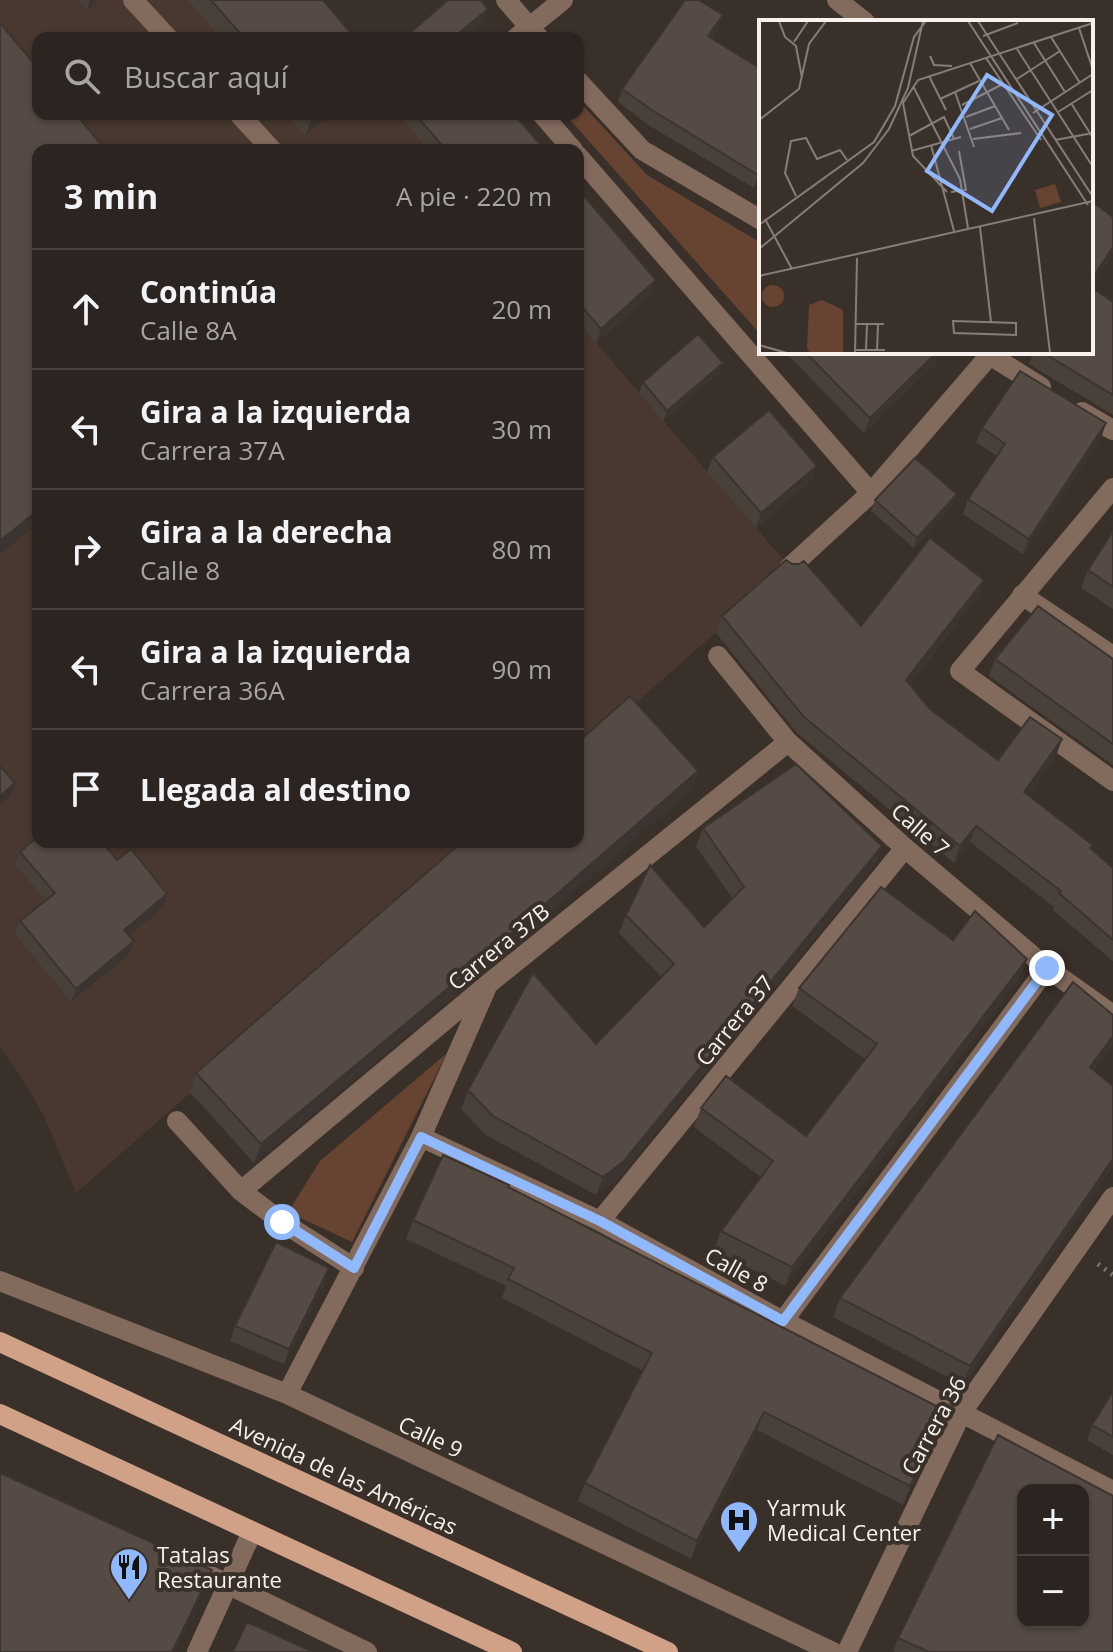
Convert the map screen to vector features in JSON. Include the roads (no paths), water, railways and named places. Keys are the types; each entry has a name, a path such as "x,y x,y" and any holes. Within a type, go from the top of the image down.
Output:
{"main road":[{"name":"Avenida de las Américas","path":"0,1342 668,1652"},
{"path":"0,1414 512,1652"}],"street":[{"path":"133,0 162,32"},
{"path":"506,0 527,32"},
{"path":"530,32 563,0"},
{"path":"837,0 862,20"},
{"path":"584,87 642,150 759,219"},
{"path":"244,120 266,144"},
{"path":"547,120 568,144"},
{"path":"584,163 871,493"},
{"path":"789,568 871,493 987,354 1113,430"},
{"path":"1113,488 960,671 1113,781"},
{"path":"1022,595 1113,656"},
{"name":"Calle 7","path":"718,656 788,742 905,848 1047,968 1113,1015"},
{"name":"Carrera 37B","path":"241,1191 487,985 788,742"},
{"name":"Carrera 37","path":"600,1221 905,848"},
{"path":"783,1321 1047,968"},
{"path":"287,1394 421,1137 487,985"},
{"path":"177,1121 241,1191 282,1222 354,1268"},
{"name":"Calle 8","path":"421,1137 600,1221 783,1321 1113,1491"},
{"name":"Carrera 36","path":"847,1652 962,1412 1113,1197"},
{"name":"Calle 9","path":"0,1281 287,1394 833,1652"},
{"path":"197,1652 252,1532"},
{"path":"171,1557 367,1652"}],"place":[{"name":"Yarmuk Medical Center","path":"739,1554"},
{"name":"Tatalas Restaurante","path":"129,1601"}]}
